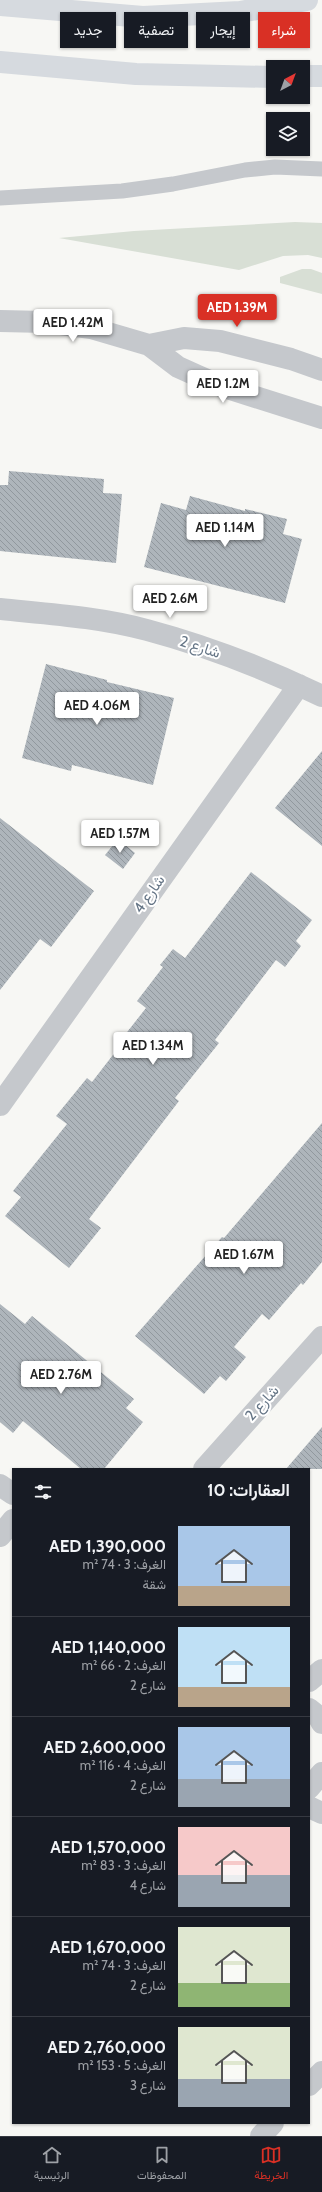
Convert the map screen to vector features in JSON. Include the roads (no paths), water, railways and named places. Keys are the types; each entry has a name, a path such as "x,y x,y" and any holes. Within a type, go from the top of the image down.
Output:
{"highway":[{"path":"0,5 143,17 240,12 307,0"},
{"path":"0,62 136,74 266,77"},
{"path":"310,76 322,76"}],"street":[{"path":"0,321 46,322 91,328 149,345 178,367 221,386 322,418"},
{"path":"149,345 166,341 202,338 220,341 291,359 322,370"},
{"name":"شارع 2","path":"0,608 71,616 146,630 216,652 299,685 322,696"},
{"name":"شارع 4","path":"0,1105 299,685"},
{"name":"شارع 2","path":"205,1468 322,1337"},
{"path":"0,1485 12,1493"},
{"path":"0,1536 12,1521"},
{"path":"310,1681 322,1670"},
{"path":"310,1710 318,1716 322,1723"},
{"path":"310,1787 322,1773"},
{"path":"310,1807 322,1813"},
{"path":"310,2084 322,2072"},
{"path":"261,2136 272,2124"}],"lane":[{"path":"0,198 122,191 252,169 275,167 322,169"}]}
